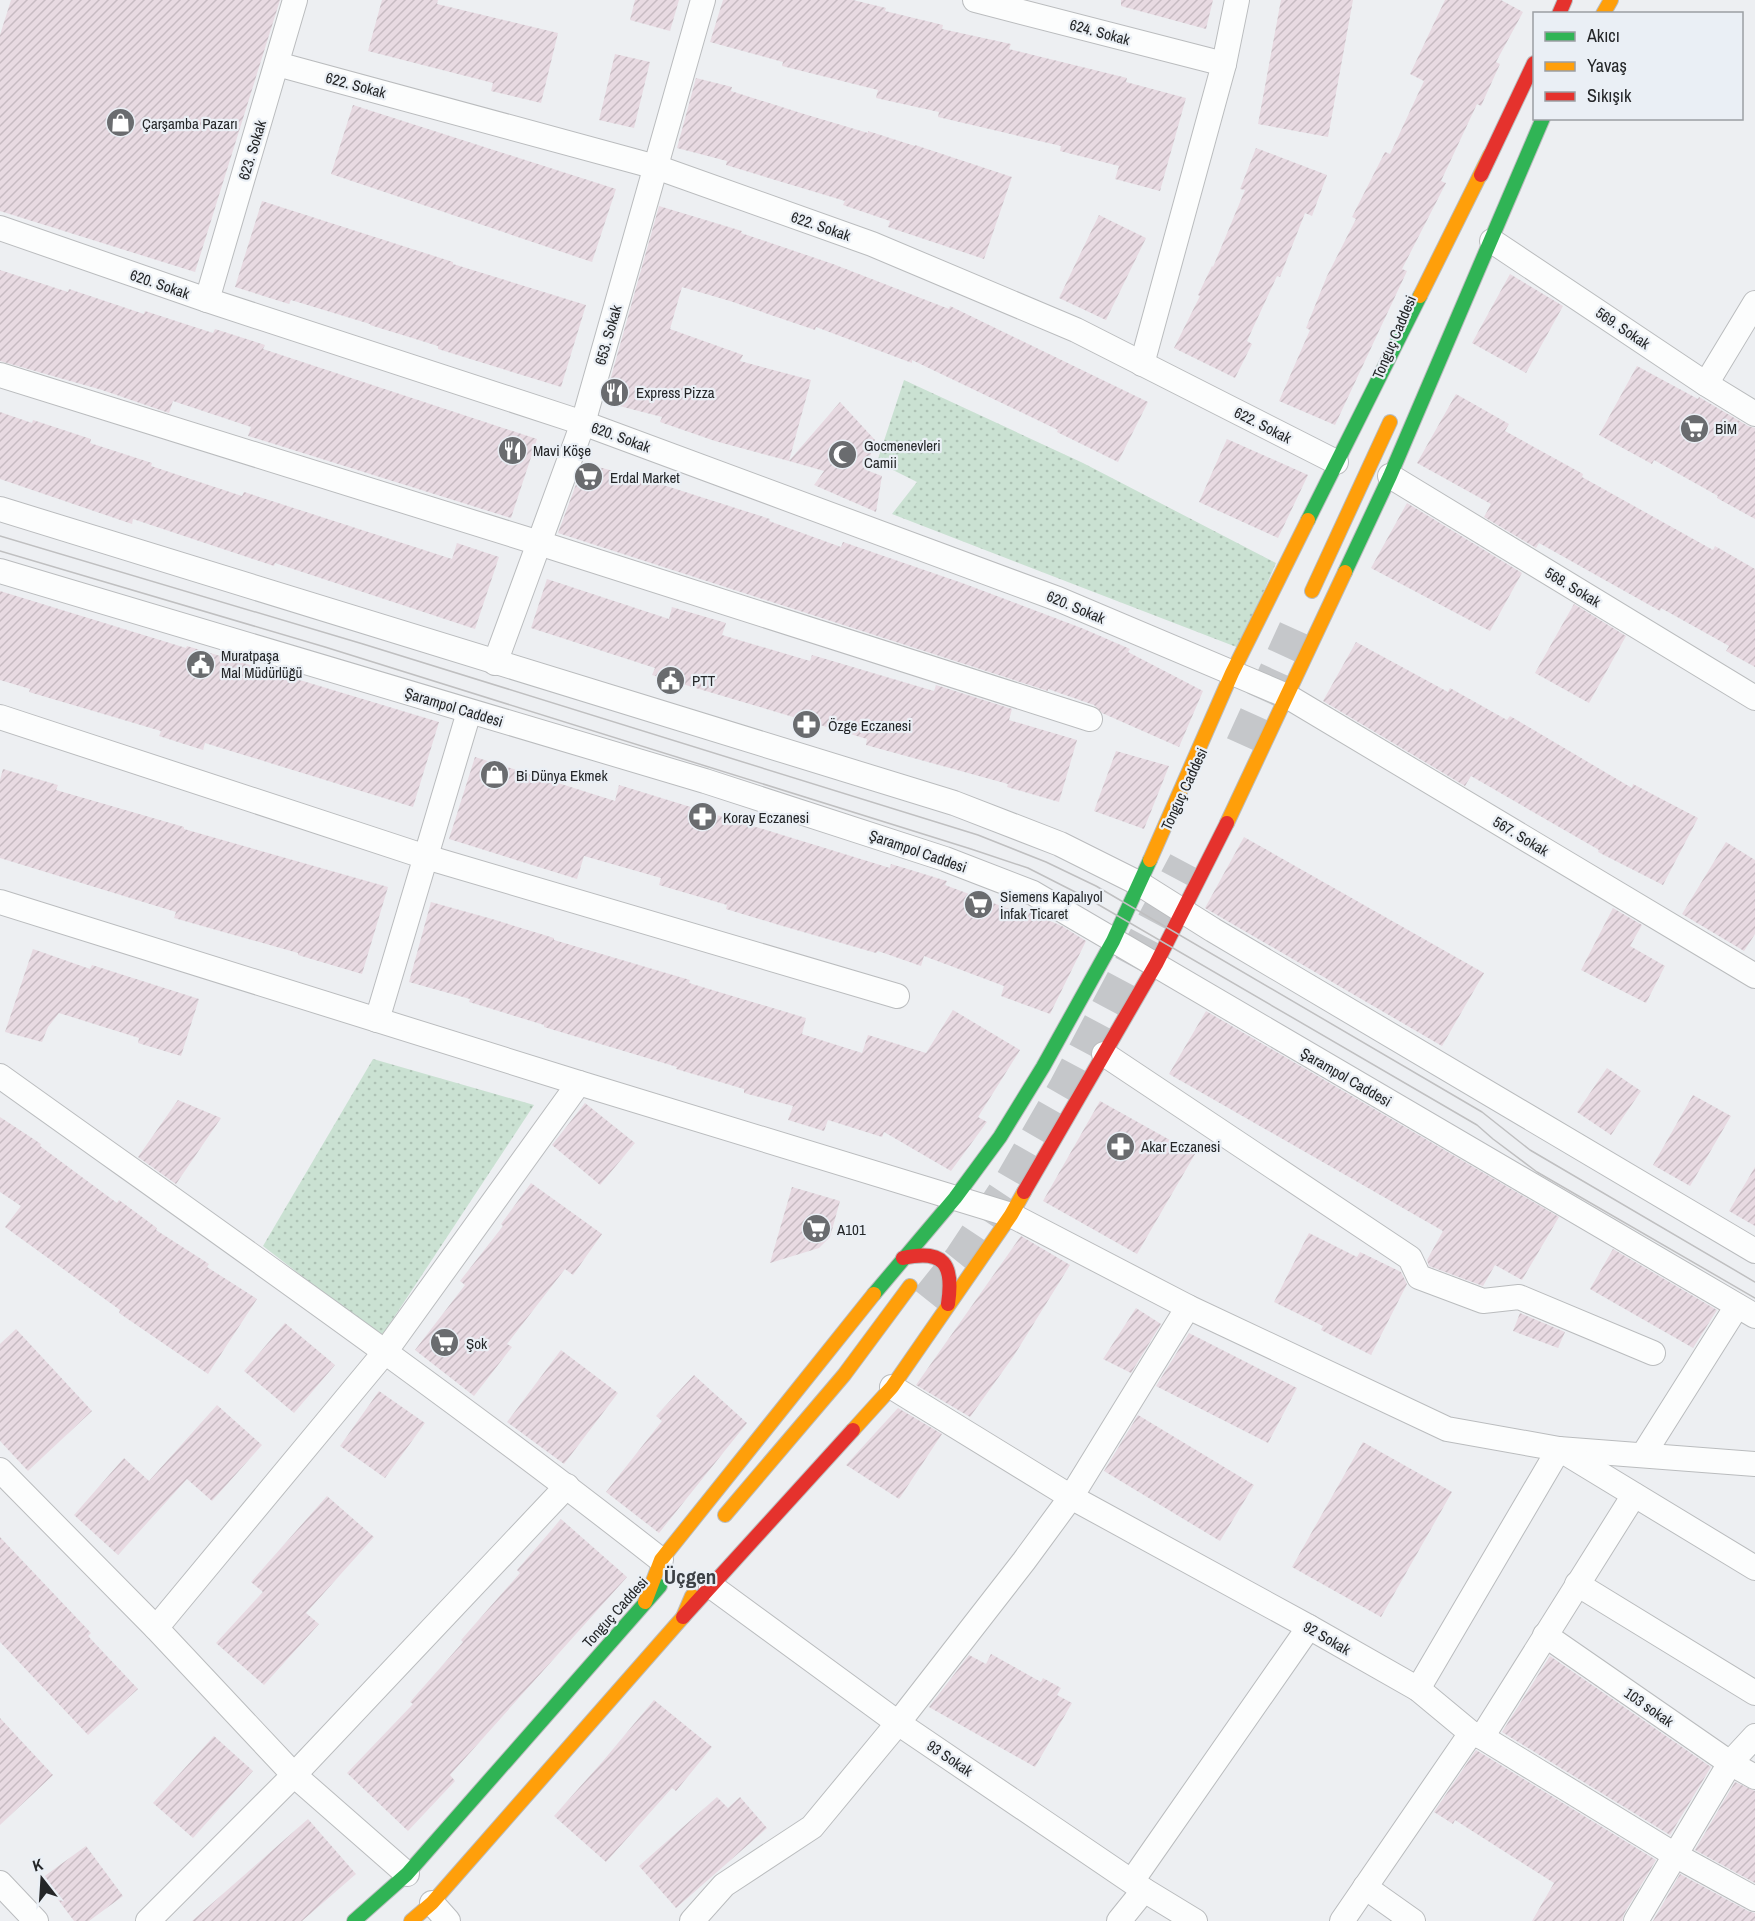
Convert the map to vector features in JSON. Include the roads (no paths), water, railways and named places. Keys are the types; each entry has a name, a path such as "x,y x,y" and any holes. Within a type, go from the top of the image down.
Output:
{"main road":[{"name":"Tonguç Caddesi","path":"1393,381 1490,155 1533,65"},
{"path":"1486,217 1542,120"},
{"path":"411,1921 432,1904 683,1617 705,1582 892,1387 1011,1215 1156,964 1236,804 1390,476 1542,120"},
{"path":"645,1602 664,1570 903,1258 955,1198 1000,1137 1048,1057 1113,941 1232,673 1490,155"},
{"path":"1305,608 1396,409"},
{"path":"1340,497 1379,414"},
{"path":"903,1258 916,1254 928,1255 944,1261 950,1268 952,1280 948,1304"},
{"path":"713,1528 844,1375 910,1286"},
{"name":"Tonguç Caddesi","path":"354,1921 407,1874 645,1602 664,1570"}],"street":[{"name":"623. Sokak","path":"207,300 295,0"},
{"name":"653. Sokak","path":"495,663 583,423 703,0"},
{"name":"624. Sokak","path":"975,0 1224,64"},
{"path":"1142,364 1224,64 1237,0"},
{"name":"622. Sokak","path":"277,64 656,167 872,244 1076,330 1336,462"},
{"name":"620. Sokak","path":"0,228 207,300 583,423 1058,599 1287,696"},
{"name":"569. Sokak","path":"1492,241 1706,384 1755,414"},
{"path":"1706,384 1755,303"},
{"path":"0,375 539,543 1090,719"},
{"name":"568. Sokak","path":"1390,476 1755,698"},
{"path":"0,509 954,803 1060,844 1140,884 1223,936 1755,1251"},
{"name":"Şarampol Caddesi","path":"0,571 705,781 945,859 1033,893 1746,1311"},
{"name":"567. Sokak","path":"1287,696 1755,976"},
{"path":"377,1020 469,712"},
{"path":"0,717 426,856 897,996"},
{"path":"0,902 1011,1215 1188,1307 1447,1429 1559,1449 1755,1464"},
{"path":"1104,1054 1410,1258 1419,1277 1483,1301 1519,1297 1653,1353"},
{"path":"0,1076 385,1352 567,1486 664,1570"},
{"path":"156,1628 385,1352 579,1083"},
{"path":"692,1921 723,1885 812,1827 898,1723 1071,1497 1188,1307"},
{"path":"1643,1455 1746,1311"},
{"name":"92 Sokak","path":"892,1387 1071,1497 1418,1689 1477,1735 1675,1855 1755,1899"},
{"path":"1559,1449 1755,1568"},
{"path":"1418,1689 1559,1449"},
{"path":"0,1470 156,1628 294,1775 407,1874"},
{"path":"148,1921 294,1775 567,1486"},
{"path":"1342,1921 1477,1735 1545,1635 1634,1495"},
{"name":"93 Sokak","path":"705,1582 898,1723 1138,1886 1195,1921"},
{"path":"1577,1584 1755,1693"},
{"path":"1119,1921 1138,1886 1309,1627"},
{"name":"103 sokak","path":"1545,1635 1730,1763 1755,1777"},
{"path":"1636,1921 1730,1763 1755,1736"},
{"path":"0,1883 36,1921"},
{"path":"1365,1887 1413,1921"},
{"path":"432,1904 448,1921"}],"tunnel":[{"path":"1242,745 1295,629"},
{"path":"927,1300 960,1259 1011,1182 1065,1088 1185,862"}],"tram line":[{"path":"0,536 363,644 978,835 1046,862 1096,886 1482,1112 1530,1150 1755,1282"},
{"path":"0,551 325,647 1028,868 1087,898 1477,1125 1537,1172 1755,1298"}],"place":[{"name":"Çarşamba Pazarı","path":"121,123"},
{"name":"Express Pizza","path":"615,392"},
{"name":"BİM","path":"1694,428"},
{"name":"Mavi Köşe","path":"512,450"},
{"name":"Gocmenevleri Camii","path":"843,454"},
{"name":"Erdal Market","path":"589,477"},
{"name":"Muratpaşa Mal Müdürlüğü","path":"200,664"},
{"name":"PTT","path":"671,680"},
{"name":"Özge Eczanesi","path":"807,725"},
{"name":"Bi Dünya Ekmek","path":"495,775"},
{"name":"Koray Eczanesi","path":"702,817"},
{"name":"Siemens Kapalıyol İnfak Ticaret","path":"979,905"},
{"name":"Akar Eczanesi","path":"1120,1146"},
{"name":"A101","path":"816,1229"},
{"name":"Şok","path":"445,1343"}],"district":[{"name":"Üçgen","path":"690,1576"}]}
